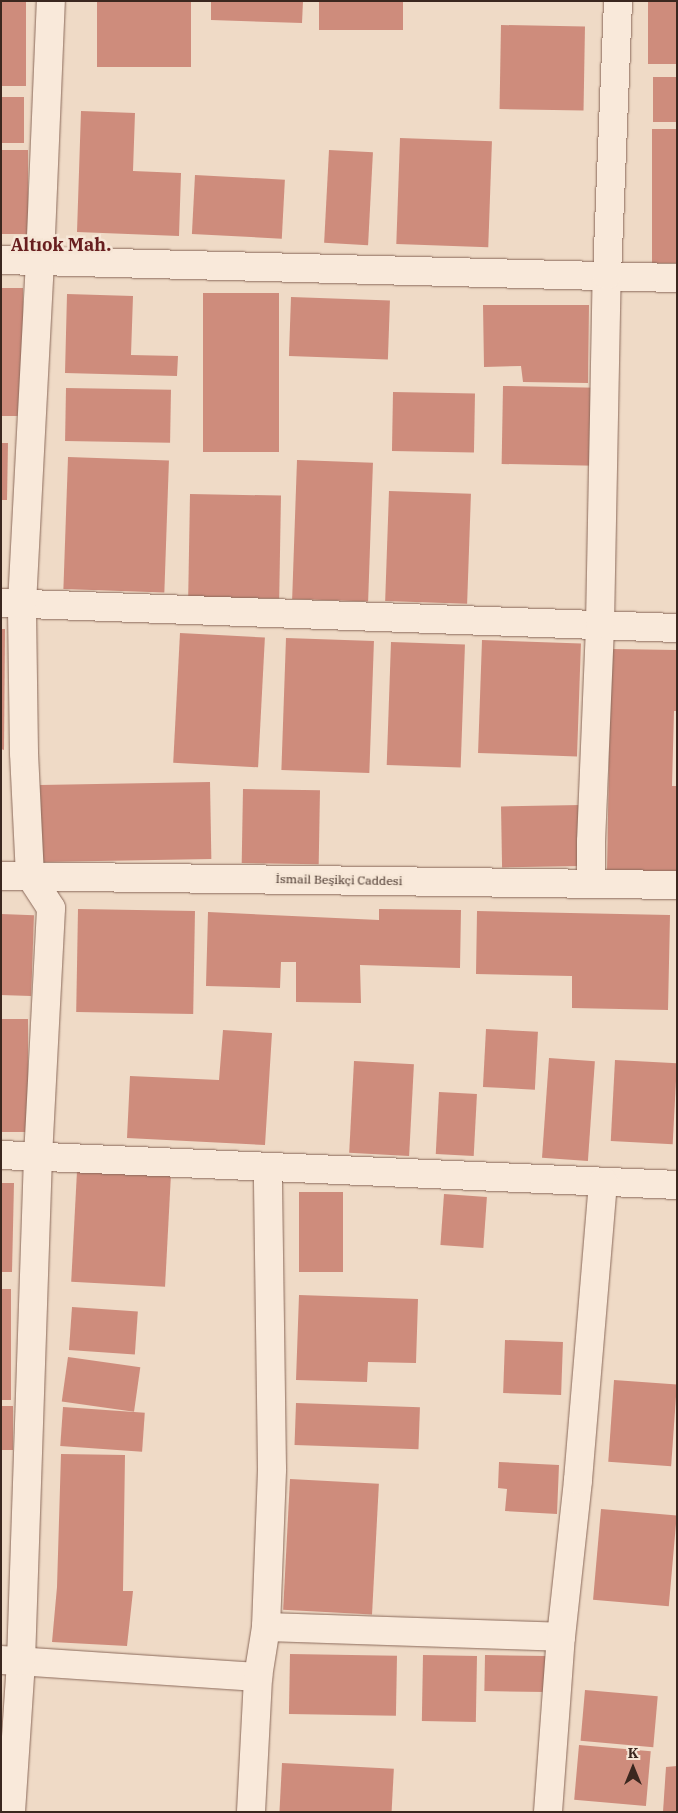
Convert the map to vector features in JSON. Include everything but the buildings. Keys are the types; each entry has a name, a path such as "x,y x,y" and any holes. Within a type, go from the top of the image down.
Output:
{"street":[{"path":"11,1812 11,1660 51,908 30,876 24,753 12,604 40,260 51,1"},
{"path":"591,883 600,624 607,275 618,1"},
{"path":"1,260 677,278"},
{"path":"12,604 677,628"},
{"name":"İsmail Beşikçi Caddesi","path":"1,876 677,885"},
{"path":"1,1155 677,1185"},
{"path":"251,1812 258,1678 266,1627 272,1469 268,1168"},
{"path":"548,1812 561,1637 578,1480 603,1182"},
{"path":"266,1627 561,1637"},
{"path":"11,1660 258,1678"}],"district":[{"name":"Altıok Mah.","path":"61,245"}]}
